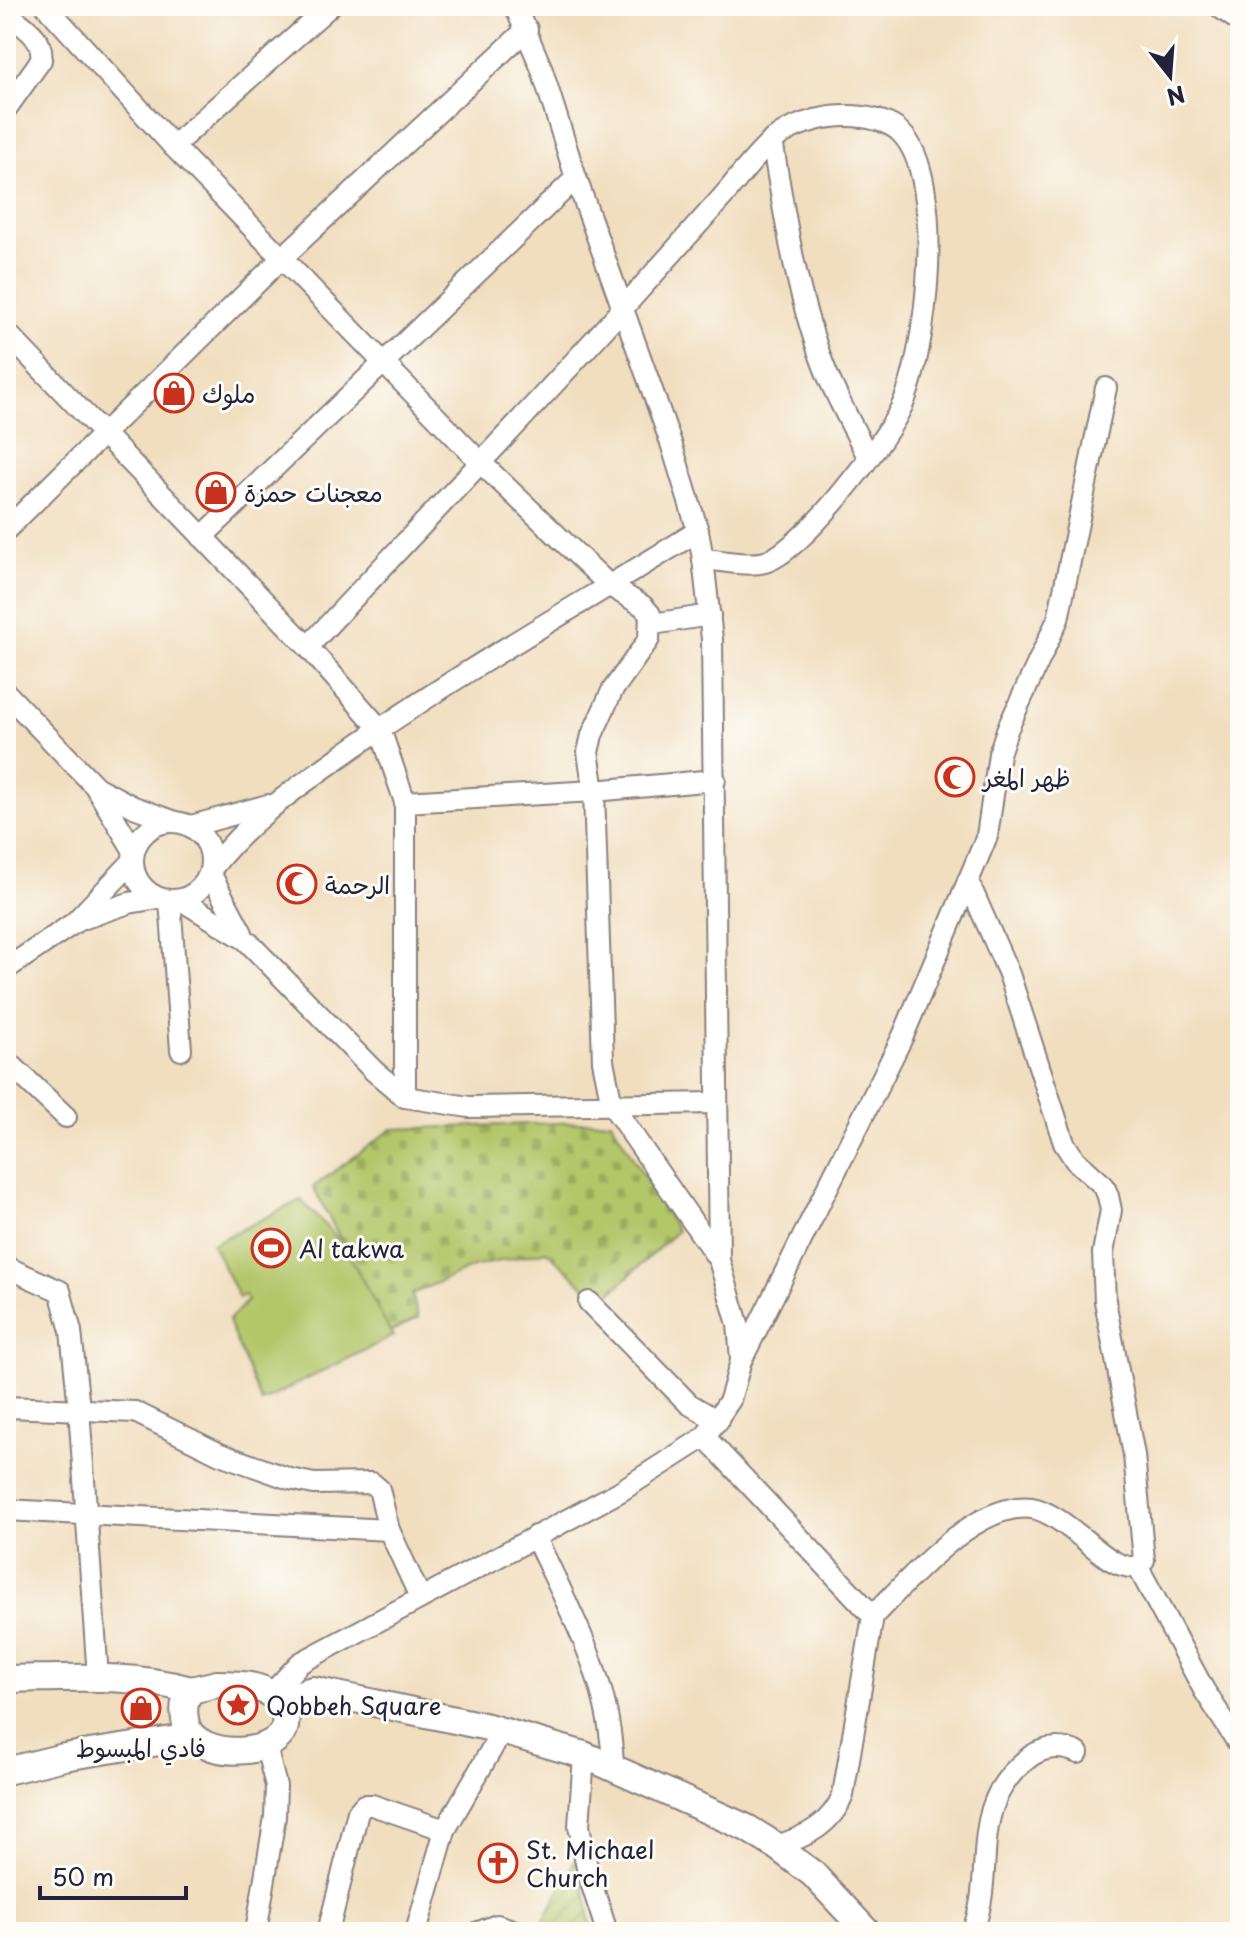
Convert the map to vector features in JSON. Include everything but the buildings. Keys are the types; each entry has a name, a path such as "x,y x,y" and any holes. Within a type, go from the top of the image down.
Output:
{"main road":[{"path":"1223,6 1240,18"},
{"path":"6,1679 139,1679 191,1690 236,1684 274,1696 313,1690 502,1731 584,1755 747,1828 776,1846 813,1874 867,1932"},
{"path":"191,1690 184,1706 186,1731 199,1744 217,1747 266,1747 275,1742 283,1729 284,1712 274,1696"},
{"path":"6,1771 64,1757 191,1737"}],"street":[{"path":"46,6 173,146 479,461 610,586 643,606 653,624 649,639 612,691 592,735 588,752 594,791 603,1061 612,1105 719,1260"},
{"path":"173,146 330,6"},
{"path":"6,12 40,40 43,51 41,60 6,109"},
{"path":"6,530 281,259 517,14 671,443 698,531 703,559 710,615 715,780 715,1103 719,1260 738,1324 741,1361"},
{"path":"308,647 622,310 772,140 810,121 835,116 862,117 885,123 901,133 921,174 926,199 927,283 921,349 901,409 868,457 819,518 785,551 765,562 703,559"},
{"path":"772,140 786,224 808,314 827,373 868,457"},
{"path":"202,537 576,178"},
{"path":"6,332 308,647 380,729 405,802 405,1097"},
{"path":"274,1696 300,1663 619,1492 705,1437 718,1421 730,1400 741,1361 903,1036 987,836 999,754 1058,619 1106,388"},
{"path":"6,969 74,923 101,912 170,899 199,890 241,833 276,803 452,680 698,531"},
{"path":"653,624 710,615"},
{"path":"6,693 95,786 134,856 140,884 246,940 374,1071 405,1097 469,1107 715,1103"},
{"path":"405,802 594,791 715,780"},
{"path":"95,786 134,807 184,824 203,837 211,851 211,871 246,940"},
{"path":"74,923 134,856 150,829 163,823 184,824 276,803"},
{"path":"968,881 1009,974 1064,1143 1075,1160 1104,1186 1108,1196 1111,1210 1103,1253 1105,1301 1134,1455 1144,1560 1138,1567"},
{"path":"170,899 181,1050"},
{"path":"6,1060 66,1117"},
{"path":"6,1267 52,1285 63,1297 71,1331 98,1677"},
{"path":"589,1302 689,1404 718,1421"},
{"path":"6,1407 135,1412 220,1454 290,1479 314,1484 372,1483 379,1489 389,1530 420,1597"},
{"path":"705,1437 873,1616"},
{"path":"776,1846 809,1834 837,1810 843,1795 873,1616 947,1545 974,1525 1007,1511 1033,1508 1074,1531 1113,1562 1138,1567"},
{"path":"6,1510 389,1530"},
{"path":"535,1536 598,1670 609,1711 613,1768"},
{"path":"1138,1567 1204,1690 1240,1746"},
{"path":"416,1932 445,1830 502,1731"},
{"path":"256,1932 276,1798 266,1747"},
{"path":"972,1932 991,1812 1006,1780 1037,1752 1066,1747 1078,1753"},
{"path":"584,1755 579,1826 588,1873 607,1932"},
{"path":"328,1932 358,1812 364,1805 382,1807 445,1830"},
{"path":"479,1932 497,1925 518,1932"}],"green space":[{"path":"611,1121 677,1231 601,1302 547,1251 473,1267 412,1294 418,1318 390,1332 313,1187 392,1129"},
{"path":"301,1200 354,1255 393,1336 261,1402 228,1321 248,1300 244,1295 239,1298 212,1244"},
{"path":"579,1853 592,1932 556,1932 544,1920"}],"place":[{"name":"ملوك","path":"174,393"},
{"name":"معجنات حمزة","path":"216,492"},
{"name":"ظهر المغر","path":"955,777"},
{"name":"الرحمة","path":"297,884"},
{"name":"Al takwa","path":"271,1248"},
{"name":"Qobbeh Square","path":"238,1705"},
{"name":"فادي المبسوط","path":"141,1708"},
{"name":"St. Michael Church","path":"498,1863"}]}
